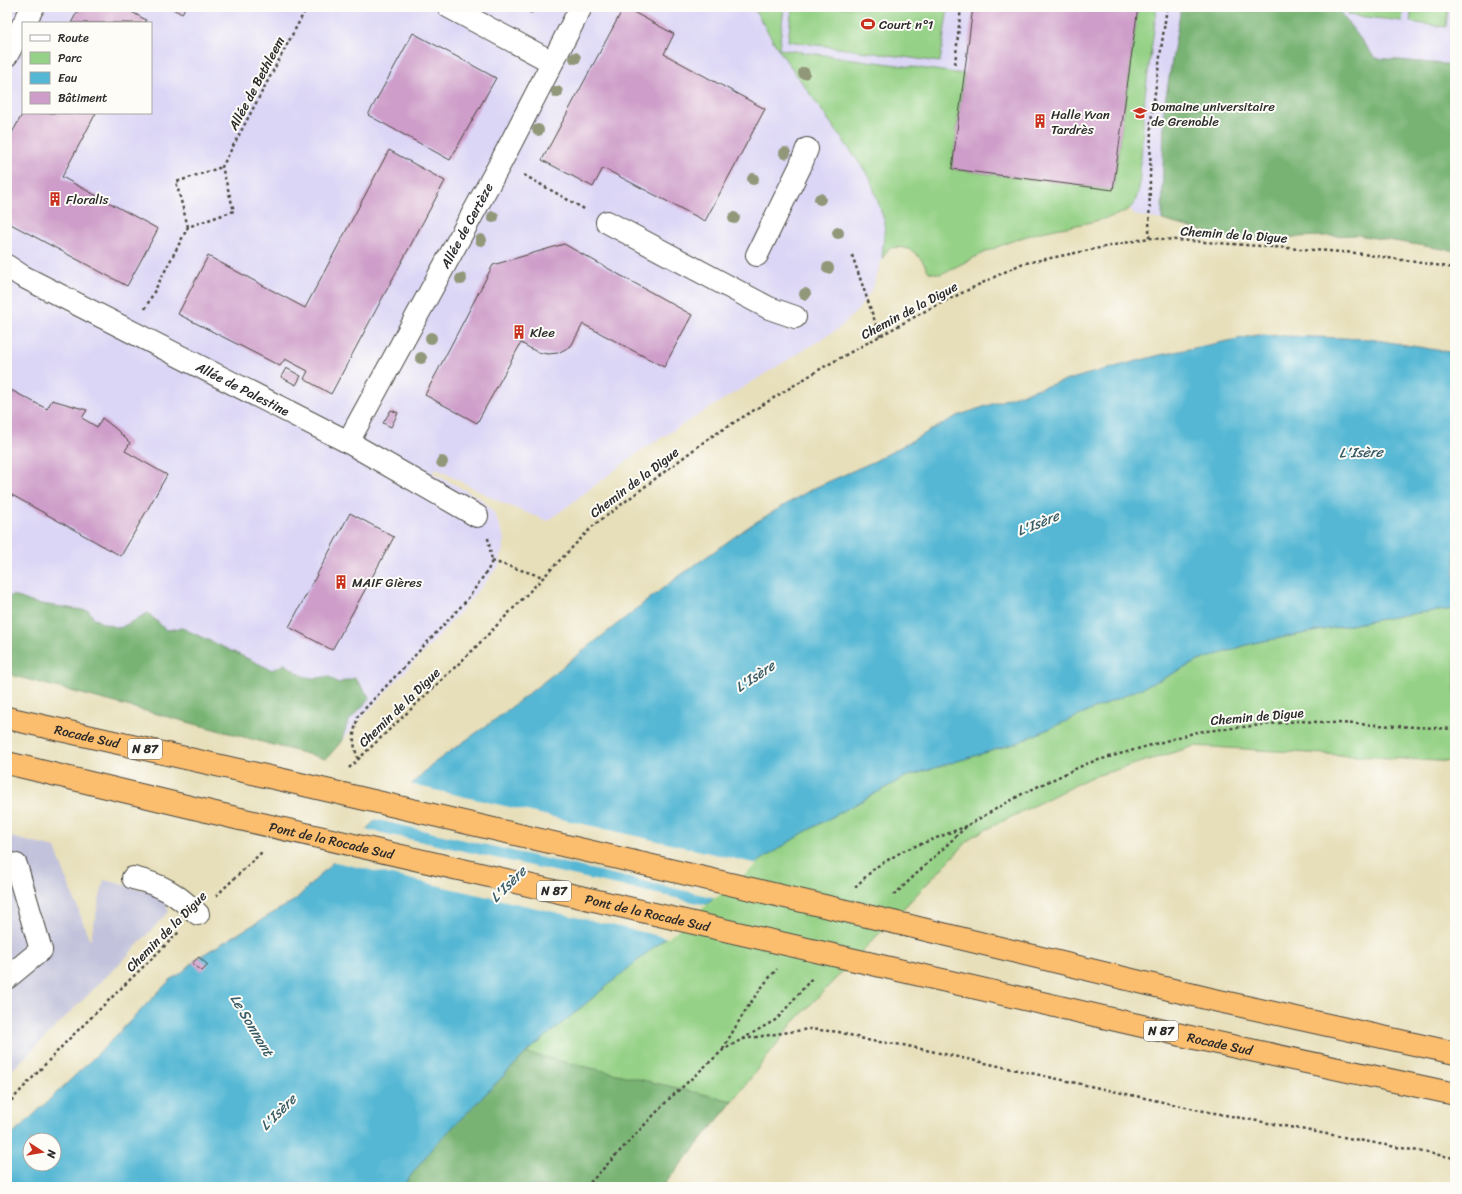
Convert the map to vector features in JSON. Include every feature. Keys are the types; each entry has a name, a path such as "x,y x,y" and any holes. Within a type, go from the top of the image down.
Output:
{"highway":[{"name":"Rocade Sud","path":"7,718 283,780 910,926 1210,999 1455,1053"},
{"name":"Pont de la Rocade Sud","path":"7,763 240,819 868,963"},
{"name":"Rocade Sud","path":"868,963 1190,1037 1455,1094"}],"street":[{"path":"25,22 33,7"},
{"path":"449,7 552,62"},
{"name":"Allée de Certèze","path":"348,442 501,162 581,7"},
{"path":"7,55 22,28"},
{"path":"757,255 800,167 806,149"},
{"path":"607,222 769,308 795,316"},
{"name":"Allée de Palestine","path":"7,266 22,276 348,442 477,516"},
{"path":"7,863 16,865 41,950 7,978"},
{"path":"133,878 154,883 176,895 198,914"}],"path":[{"name":"Allée de Bethleem","path":"222,167 307,7"},
{"path":"955,64 961,7"},
{"path":"1149,238 1151,121 1167,7"},
{"path":"501,162 607,222"},
{"path":"133,333 188,227 176,182 222,167 234,211 188,227"},
{"name":"Chemin de la Digue","path":"347,770 472,651 593,526 709,438 822,368 927,310 1021,264 1149,238 1356,253 1455,268"},
{"path":"852,255 880,336"},
{"path":"358,759 353,744 353,731 358,716 466,601 488,570 492,561 490,542 477,516"},
{"path":"492,561 544,577"},
{"name":"Chemin de Digue","path":"1088,763 1197,732 1298,721 1455,729"},
{"name":"Chemin de la Digue","path":"7,1105 67,1041 268,845"},
{"path":"741,1040 809,1029 839,1032 871,1041 902,1045 997,1067 1204,1111 1455,1158"},
{"path":"586,1187 668,1100"}],"shaded area":[{"path":"7,7 1455,7 1455,251 1357,235 1232,239 1162,220 1134,215 1130,208 1106,219 1064,226 1013,240 941,274 929,272 922,259 914,251 902,247 889,248 882,259 872,289 857,311 838,329 640,451 548,521 502,503 435,468 432,473 480,498 494,513 505,539 499,566 441,634 367,712 326,759 7,674"},
{"path":"7,836 55,848 90,941 104,880 162,894 169,911 129,954 7,1075"}],"green space":[{"path":"753,7 784,7 779,49 964,74 952,169 1113,190 1138,7 1157,7 1145,95 1139,189 1135,201 1130,208 1122,213 1097,221 1041,232 1018,239 941,274 929,272 918,255 909,249 897,247 889,248 882,259 885,223 870,178 778,49"},
{"name":"Court n°1","path":"792,7 948,7 940,62 788,41"},
{"path":"1181,7 1336,7 1375,58 1455,65 1455,251 1357,235 1232,239 1162,220 1164,108"},
{"path":"1348,7 1404,7 1402,21 1348,15"},
{"path":"1412,7 1448,7 1446,27 1410,22"},
{"path":"12,595 34,603 89,611 98,621 120,628 148,613 166,630 182,628 272,670 285,664 309,678 321,678 328,676 338,683 355,678 370,698 348,722 341,742 326,759 7,674 7,600"},
{"path":"1455,609 1455,762 1195,746 1089,778 973,836 792,1024 733,1101 662,1187 402,1187 433,1147 526,1053 752,866 803,833 905,777 1017,743 1162,679 1198,661 1253,643 1409,614"},
{"path":"526,1053 733,1101 662,1187 402,1187 433,1147"}],"water":[{"path":"1257,335 1370,339 1455,353 1455,609 1409,614 1253,643 1198,661 1162,679 1017,743 905,777 803,833 752,866 526,1053 433,1147 402,1187 7,1187 7,1140 106,1046 170,980 180,974 199,957 295,900 431,765 500,716 667,585 751,525 812,489 875,461 957,416 1033,390 1160,355"}],"pier":[{"path":"409,784 758,864 716,898 374,819"},
{"path":"364,829 707,905 668,938 331,861"}],"building":[{"path":"80,7 123,7 146,20 145,22 72,22"},
{"path":"169,7 185,7 182,14"},
{"path":"519,7 536,7 532,13"},
{"path":"624,7 674,34 664,54 765,109 705,221 603,168 593,187 542,160"},
{"name":"Halle Yvan Tardrès","path":"973,7 1138,7 1113,190 952,169"},
{"path":"413,33 496,78 450,160 368,115"},
{"name":"Floralis","path":"22,114 95,114 62,177 158,229 127,286 7,222 7,142"},
{"path":"389,150 445,181 331,394 304,379 308,371 285,359 280,366 178,314 208,256 305,308"},
{"name":"Klee","path":"564,244 692,315 664,367 583,324 571,346 558,353 548,354 537,352 521,343 477,423 425,395 493,265"},
{"path":"286,368 301,376 296,385 281,377"},
{"path":"9,389 47,409 52,400 87,410 82,418 97,427 102,418 130,443 125,451 167,475 121,556 12,495 7,505 7,392"},
{"path":"391,410 398,413 391,427 383,423"},
{"name":"MAIF Gières","path":"350,513 394,537 332,650 289,627"},
{"path":"199,957 208,965 202,971 192,963"}],"place":[{"name":"Court n°1","path":"868,24"},
{"name":"Domaine universitaire de Grenoble","path":"1140,113"},
{"name":"Halle Yvan Tardrès","path":"1040,121"},
{"name":"Floralis","path":"55,199"},
{"name":"Klee","path":"519,332"},
{"name":"MAIF Gières","path":"341,582"}],"water label":[{"name":"L'Isère","path":"1361,452"},
{"name":"L'Isère","path":"1038,523"},
{"name":"L'Isère","path":"755,676"},
{"name":"L'Isère","path":"508,884"},
{"name":"Le Sonnant","path":"252,1025"},
{"name":"L'Isère","path":"278,1112"}]}
